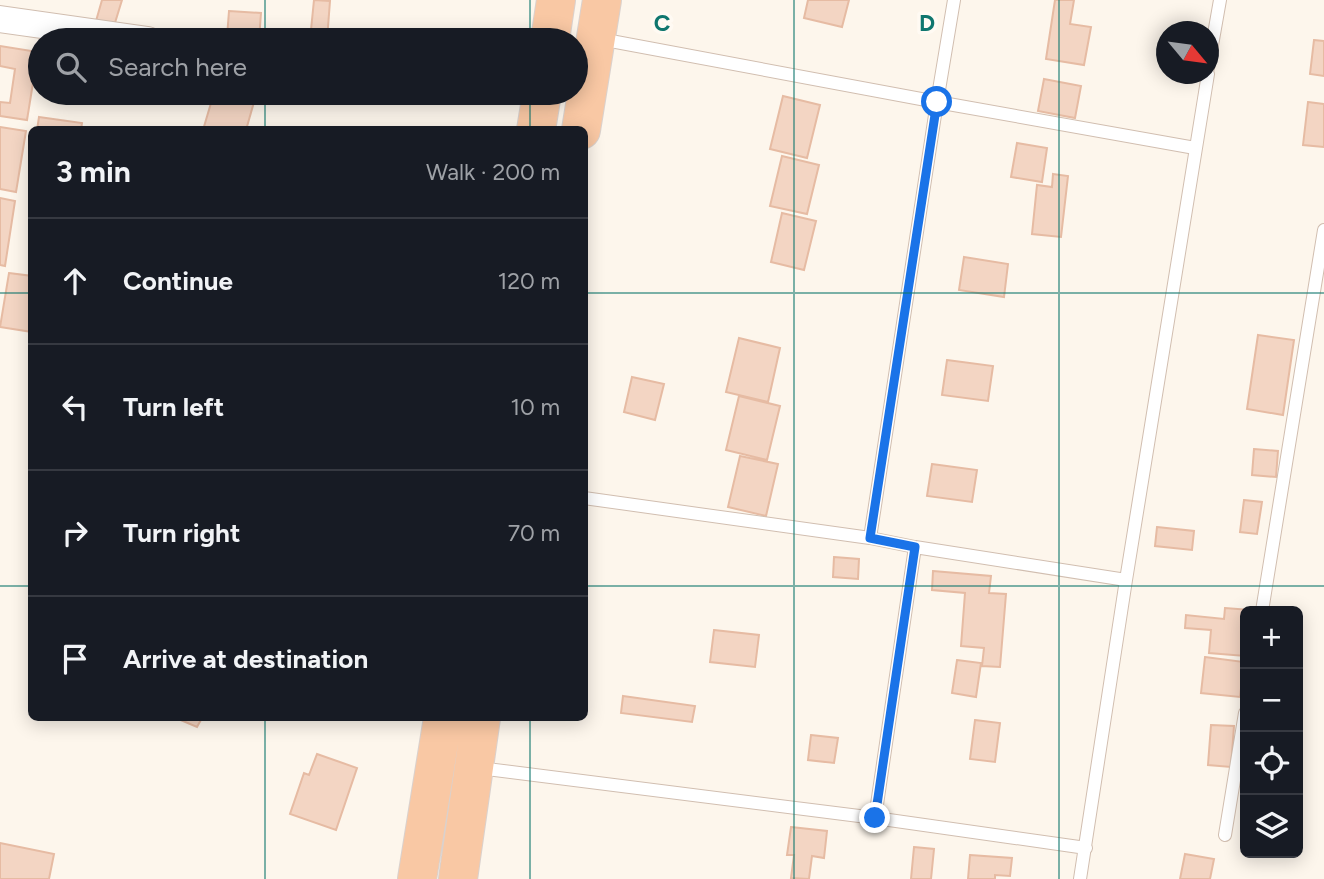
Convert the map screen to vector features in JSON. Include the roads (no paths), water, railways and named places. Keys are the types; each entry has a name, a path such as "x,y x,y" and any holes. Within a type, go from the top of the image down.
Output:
{"highway":[{"path":"552,28 556,0"},
{"path":"588,86 601,0"},
{"path":"417,879 443,721"},
{"path":"457,879 481,721"}],"street":[{"path":"0,19 63,28"},
{"path":"542,105 583,116"}],"lane":[{"path":"870,538 954,0"},
{"path":"1217,21 1220,0"},
{"path":"596,38 1195,148"},
{"path":"1080,879 1206,84"},
{"path":"1263,606 1324,230"},
{"path":"588,499 870,538 1126,580"},
{"path":"875,818 915,547"},
{"path":"1225,835 1242,732"},
{"path":"473,767 875,818 1086,848"}]}
